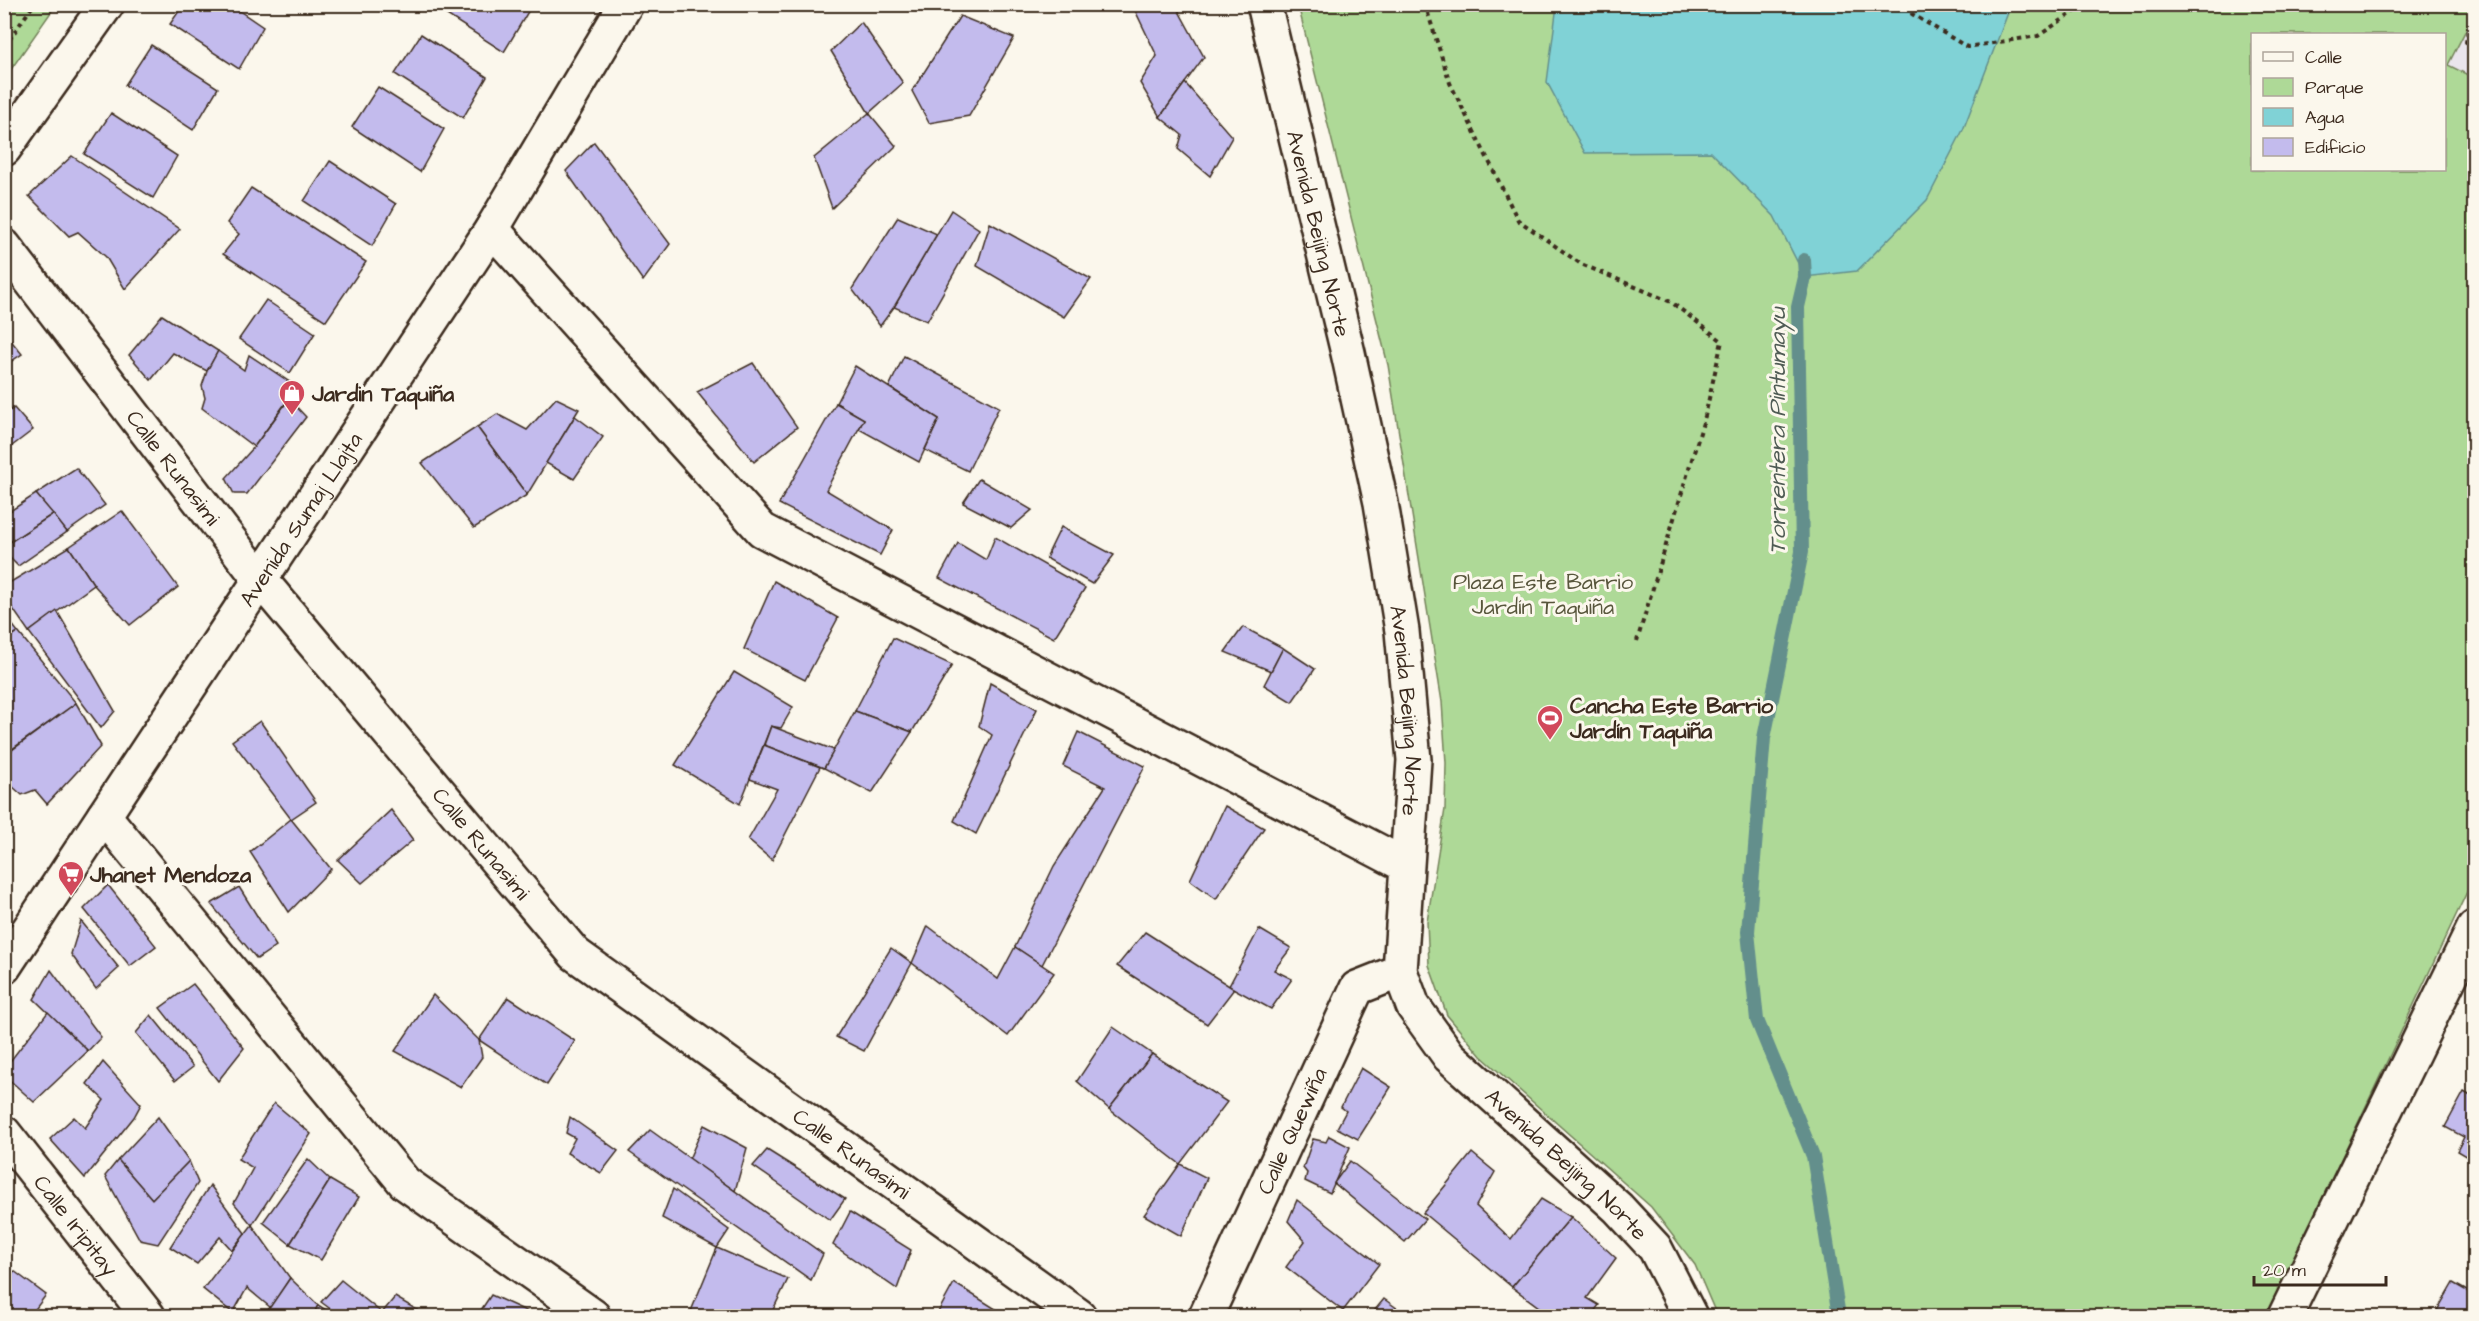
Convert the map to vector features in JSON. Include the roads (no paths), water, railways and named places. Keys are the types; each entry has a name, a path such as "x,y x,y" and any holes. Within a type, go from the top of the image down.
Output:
{"street":[{"path":"4,149 107,4"},
{"name":"Avenida Sumaj Llajta","path":"4,967 259,578 492,229 626,4"},
{"name":"Avenida Beijing Norte","path":"1264,4 1348,353 1381,503 1402,631 1414,760 1400,971 1413,1006 1449,1056 1618,1208 1654,1248 1690,1317"},
{"path":"492,229 762,531 1406,865"},
{"name":"Calle Runasimi","path":"4,246 259,578 575,954 1079,1317"},
{"path":"104,816 405,1183 593,1317"},
{"path":"2285,1317 2475,928"},
{"name":"Calle Quewiña","path":"1206,1317 1357,988 1400,971"},
{"name":"Calle Iripitay","path":"4,1133 148,1317"}],"water":[{"path":"1557,4 2011,5 1963,130 1927,200 1857,271 1805,277 1774,216 1711,152 1585,153 1547,82"}],"waterway":[{"name":"Torrentera Pintumayu","path":"1804,260 1805,277 1798,307 1802,552 1764,738 1748,932 1757,1020 1813,1156 1839,1316"}],"place":[{"name":"Jardin Taquiña","path":"292,416"},
{"name":"Cancha Este Barrio Jardín Taquiña","path":"1550,741"},
{"name":"Jhanet Mendoza","path":"71,897"}],"park label":[{"name":"Plaza Este Barrio Jardín Taquiña","path":"1543,594"}]}
